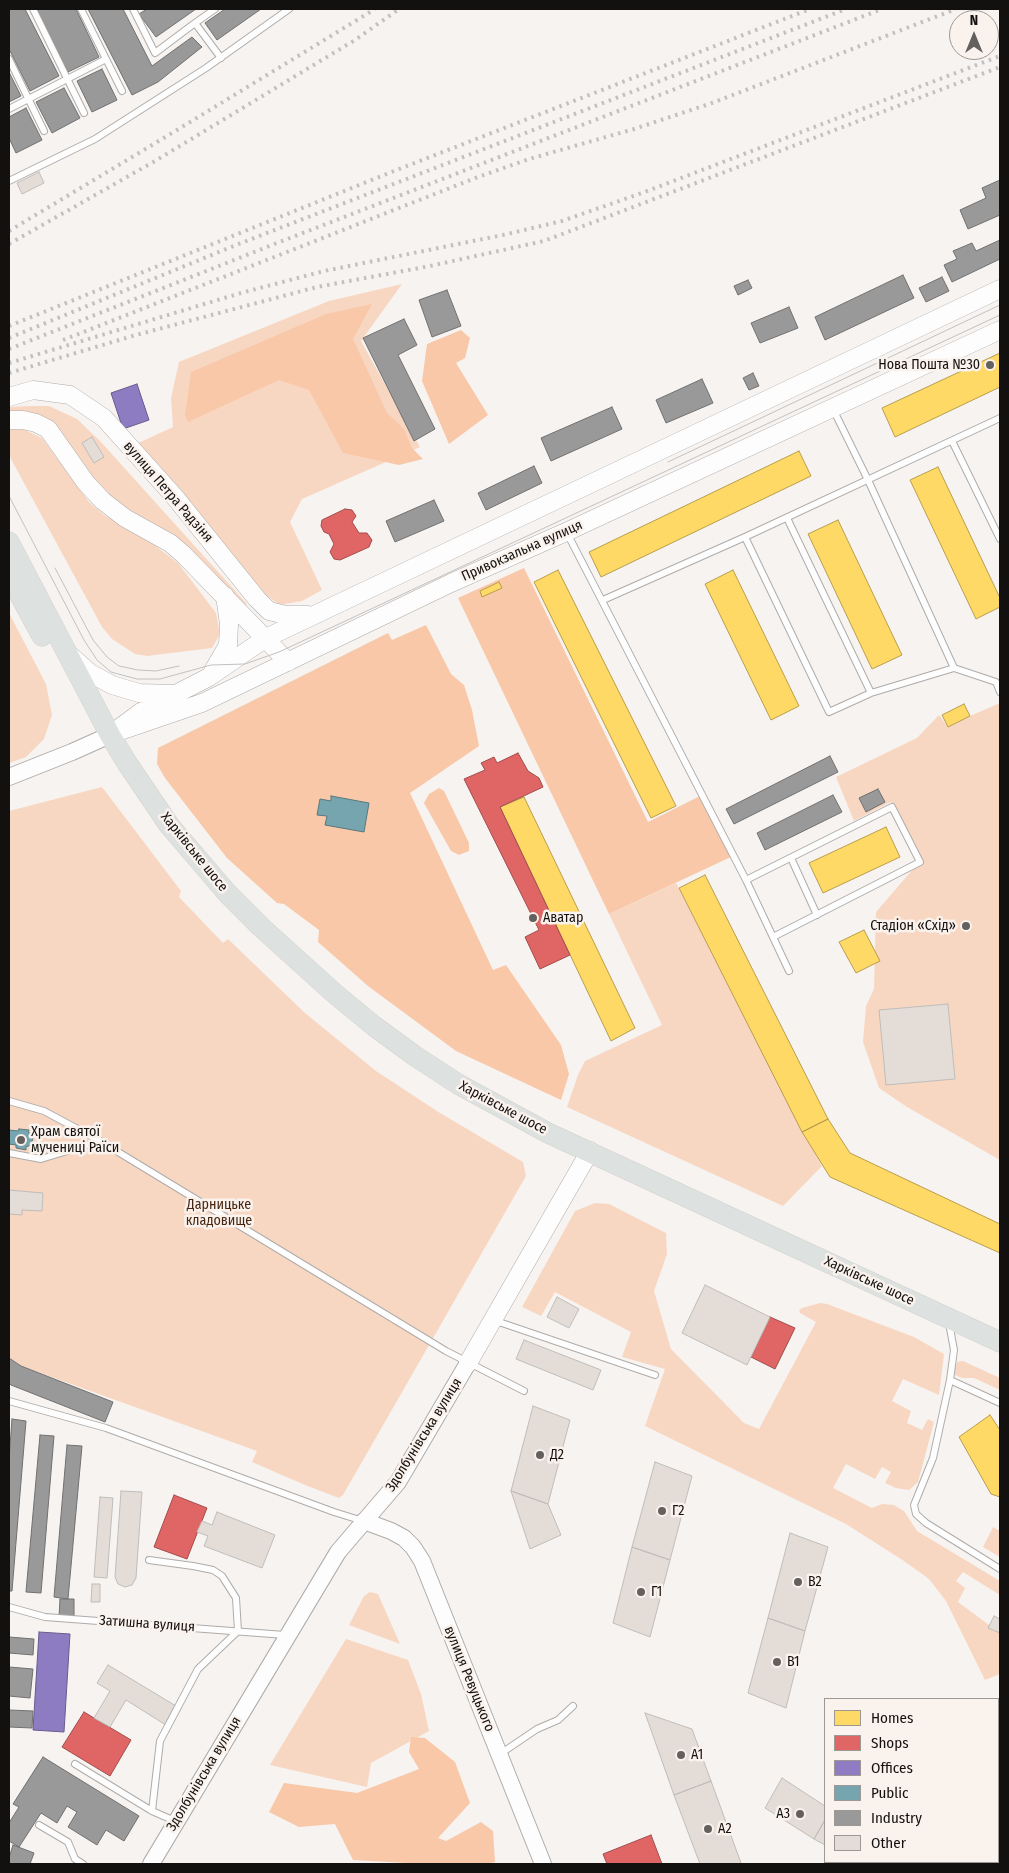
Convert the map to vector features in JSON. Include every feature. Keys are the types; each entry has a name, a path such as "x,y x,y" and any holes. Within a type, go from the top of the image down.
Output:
{"main road":[{"path":"110,734 140,712 209,677 266,638 1000,289"},
{"name":"Привокзальна вулиця","path":"110,734 142,725 202,703 443,587 566,532 1000,330"},
{"name":"вулиця Петра Радзіня","path":"9,397 33,390 70,395 104,418 174,496 257,599 269,611 286,615 314,615"},
{"path":"9,420 23,420 48,429 86,483 102,501 125,518 170,543 226,596 288,662"},
{"name":"Харківське шосе","path":"9,542 64,650 110,734 127,763 170,825 197,860 261,928 334,993 408,1051 458,1084 528,1122 1000,1342"},
{"name":"Харківське шосе","path":"9,575 88,719 110,734"},
{"path":"209,677 228,645 229,624 226,596"},
{"path":"64,650 90,673 112,685 139,693 175,694"},
{"name":"Здолбунівська вулиця","path":"468,1363 590,1151"}],"street":[{"path":"9,777 72,752 110,734"},
{"name":"Здолбунівська вулиця","path":"151,1864 338,1552 398,1482 468,1363"},
{"name":"вулиця Ревуцького","path":"364,1521 404,1538 413,1547 422,1561 543,1864"}],"lane":[{"path":"33,9 84,113"},
{"path":"81,9 122,91"},
{"path":"133,9 155,53 215,9"},
{"path":"9,180 95,139 221,58 288,9"},
{"path":"195,24 221,58"},
{"path":"9,59 44,131"},
{"path":"9,109 106,60"},
{"path":"833,408 954,668"},
{"path":"603,600 745,537 1000,418"},
{"path":"952,441 1000,539"},
{"path":"786,518 871,693"},
{"path":"566,532 603,600 746,880 789,971"},
{"path":"745,537 829,712 871,693 954,668 996,682 1000,692"},
{"path":"746,880 892,807 920,862 773,937"},
{"path":"791,858 817,915"},
{"path":"9,1101 44,1111 100,1141 446,1351 524,1391"},
{"path":"9,1153 41,1159 100,1141"},
{"path":"948,1317 954,1350 950,1380 933,1458 914,1505 916,1514 926,1523 1000,1569"},
{"path":"493,1320 656,1375"},
{"path":"950,1380 1000,1403"},
{"path":"9,1401 106,1428 334,1512 364,1521"},
{"path":"148,1560 213,1570 222,1576 236,1598 238,1631 198,1669 160,1741 152,1811"},
{"name":"Затишна вулиця","path":"9,1607 45,1617 287,1636"},
{"path":"499,1755 537,1729 558,1720 573,1706"},
{"path":"76,1764 152,1811 176,1821"},
{"path":"40,1825 68,1842 74,1862 83,1864"}],"green space":[{"path":"402,284 361,341 420,447 302,499 290,522 322,590 302,601 279,605 259,589 132,446 173,427 171,398 179,362 329,301"},
{"path":"49,406 77,419 101,442 247,604 242,608 117,509 72,455 9,412 9,407"},
{"path":"9,429 25,430 42,438 89,502 104,515 145,538 178,563 216,613 220,634 212,648 147,656 135,654 112,639 102,627 11,459 9,452"},
{"path":"9,613 46,684 52,715 44,739 26,757 9,763"},
{"name":"Стадіон «Схід»","path":"1000,703 1000,1160 907,1107 879,1088 863,1042 866,1006 874,989 876,912 920,861 891,802 854,821 836,777 917,738 939,715 948,727"},
{"name":"Дарницьке кладовище","path":"102,787 181,891 179,897 223,943 228,939 305,1013 376,1071 440,1113 523,1162 526,1176 343,1495 339,1498 252,1462 257,1451 21,1366 9,1358 9,811"},
{"path":"676,883 822,1166 783,1206 567,1107 585,1061 662,1025 609,914"},
{"path":"595,1203 609,1204 666,1233 667,1254 654,1291 671,1349 744,1423 759,1429 816,1322 800,1313 799,1310 802,1308 820,1303 827,1304 914,1337 944,1354 939,1395 903,1379 892,1401 911,1411 907,1423 922,1430 928,1419 934,1422 918,1482 909,1490 896,1488 885,1483 891,1472 882,1467 875,1479 846,1464 833,1488 872,1508 882,1504 894,1505 904,1511 917,1531 1000,1581 1000,1595 963,1572 956,1581 965,1588 958,1602 1000,1633 1000,1674 985,1680 946,1601 929,1579 904,1561 846,1524 645,1426 665,1369 622,1357 631,1332 555,1292 541,1316 522,1307 575,1211"},
{"path":"963,1361 1000,1378 1000,1390 974,1378 962,1378 955,1375 954,1371 957,1362"},
{"path":"993,1527 1000,1531 1000,1557 983,1547"},
{"path":"370,1592 378,1594 400,1644 349,1625 364,1596"},
{"path":"346,1639 408,1660 421,1694 429,1731 371,1763 367,1787 270,1765"}],"shaded area":[{"path":"372,304 353,339 387,413 404,429 412,448 423,459 399,465 343,453 309,390 279,380 188,422 185,415 191,372 326,314"},
{"path":"461,330 470,338 465,358 456,363 488,415 449,444 422,381 427,344"},
{"path":"524,568 648,822 702,795 733,856 609,914 458,598"},
{"path":"426,625 451,674 464,685 472,710 479,746 410,793 493,970 506,965 561,1045 569,1074 561,1100 456,1051 368,986 318,942 319,930 284,904 277,903 227,858 165,778 157,764 158,748 388,633 392,640"},
{"path":"439,788 444,791 469,843 469,851 459,855 451,851 424,803 429,794"},
{"path":"411,1737 425,1738 455,1762 470,1803 438,1838 446,1841 481,1822 493,1831 495,1862 486,1864 427,1864 353,1860 335,1824 299,1827 269,1812 284,1783 357,1793 419,1769 409,1752"}],"building: Homes":[{"path":"1000,353 1000,387 895,437 882,408"},
{"path":"799,451 811,476 601,577 589,552"},
{"path":"938,467 1000,598 1000,607 976,619 910,480"},
{"path":"838,520 902,655 872,669 808,534"},
{"path":"558,570 676,806 651,818 534,582"},
{"path":"733,570 799,706 771,720 705,584"},
{"path":"499,582 502,588 482,597 480,591"},
{"path":"964,704 970,716 948,727 942,715"},
{"path":"524,797 635,1028 611,1041 500,807"},
{"path":"886,827 900,857 823,893 809,863"},
{"path":"705,875 828,1119 802,1132 679,888"},
{"path":"864,930 880,961 856,973 839,942"},
{"path":"828,1119 850,1153 1000,1224 1000,1253 830,1177 802,1132"},
{"path":"990,1415 1000,1430 1000,1497 991,1494 959,1437"}],"building: Shops":[{"path":"345,509 352,510 356,516 352,522 359,533 367,533 372,540 369,547 340,560 334,559 330,552 334,544 329,534 324,532 321,526 322,520"},
{"path":"518,753 528,771 539,778 543,787 500,807 570,955 540,969 525,937 539,930 464,779 485,770 481,763 494,757 497,763"},
{"path":"770,1317 795,1328 775,1369 751,1357"},
{"path":"174,1495 207,1508 187,1559 154,1547"},
{"path":"84,1712 131,1740 110,1776 62,1747"},
{"path":"651,1835 662,1864 607,1864 603,1854"}],"building: Offices":[{"path":"137,384 149,420 123,429 111,393"},
{"path":"39,1632 70,1634 64,1732 33,1730"}],"building: Public":[{"path":"331,796 369,803 364,832 325,825 327,816 317,815 320,799 331,801"},
{"name":"Храм святої мучениці Раїси","path":"19,1129 29,1130 28,1132 33,1138 31,1145 26,1147 26,1150 9,1144 9,1130 18,1131"}],"building: Industry":[{"path":"9,9 25,9 59,76 30,91 9,49"},
{"path":"37,9 76,9 99,57 68,72"},
{"path":"88,9 123,9 152,66 192,37 202,47 158,82 132,95"},
{"path":"147,9 196,9 156,37 139,14"},
{"path":"225,9 261,9 217,40 205,23"},
{"path":"102,69 117,100 92,112 77,81"},
{"path":"9,72 21,96 9,102"},
{"path":"64,88 80,118 52,133 36,102"},
{"path":"26,108 42,140 16,153 9,138 9,117"},
{"path":"1000,180 1000,215 968,229 960,210 986,198 982,188"},
{"path":"1000,240 1000,259 952,282 944,265 957,259 953,251 972,243 976,251"},
{"path":"903,275 914,298 825,340 815,317"},
{"path":"942,277 949,291 926,302 919,288"},
{"path":"748,280 752,288 738,295 734,286"},
{"path":"447,290 461,326 432,337 419,300"},
{"path":"789,307 798,328 760,343 751,323"},
{"path":"404,319 417,345 398,355 435,429 414,441 363,338"},
{"path":"753,373 759,386 749,390 743,378"},
{"path":"702,379 713,403 666,423 656,400"},
{"path":"612,407 622,429 551,461 541,438"},
{"path":"534,466 542,483 486,510 478,493"},
{"path":"434,500 444,521 395,542 386,521"},
{"path":"830,756 838,772 734,824 726,809"},
{"path":"878,789 885,802 866,812 859,798"},
{"path":"833,795 842,812 765,850 757,833"},
{"path":"9,1358 21,1366 113,1402 105,1422 11,1385 9,1383"},
{"path":"12,1419 26,1421 12,1591 9,1591 9,1460"},
{"path":"40,1435 54,1436 41,1593 26,1592"},
{"path":"67,1445 82,1446 68,1599 54,1597"},
{"path":"60,1599 74,1599 74,1617 59,1617"},
{"path":"9,1637 34,1639 33,1655 9,1653"},
{"path":"9,1667 33,1669 30,1698 9,1696"},
{"path":"9,1710 33,1711 32,1728 9,1727"},
{"path":"43,1757 139,1816 124,1841 106,1830 97,1845 68,1827 77,1812 67,1806 57,1823 41,1813 19,1847 9,1841 9,1823 19,1807 13,1804"},
{"path":"13,1845 34,1853 30,1864 9,1864"}],"building: Other":[{"path":"39,172 44,183 22,194 17,183"},
{"path":"92,437 104,457 94,463 82,443"},
{"path":"948,1004 955,1079 886,1085 879,1010"},
{"path":"9,1190 43,1193 42,1211 22,1210 22,1215 9,1214"},
{"path":"705,1285 770,1317 747,1365 682,1333"},
{"path":"557,1297 579,1309 569,1328 547,1317"},
{"path":"524,1340 601,1370 593,1390 516,1359"},
{"name":"Д2","path":"533,1406 570,1420 548,1504 511,1491"},
{"name":"Г2","path":"655,1462 692,1476 670,1560 632,1547"},
{"path":"121,1491 142,1492 136,1578 132,1585 125,1587 118,1584 115,1577"},
{"path":"511,1491 548,1504 561,1535 530,1549"},
{"path":"100,1497 113,1498 107,1578 94,1577"},
{"path":"217,1512 275,1535 262,1568 204,1546 208,1536 197,1532 202,1521 212,1525"},
{"name":"В2","path":"790,1533 828,1547 805,1631 768,1618"},
{"name":"Г1","path":"632,1547 670,1560 650,1637 613,1623"},
{"path":"92,1584 100,1584 100,1602 91,1602"},
{"path":"994,1616 1000,1619 1000,1633 988,1628"},
{"name":"В1","path":"768,1618 805,1631 786,1708 748,1693"},
{"path":"108,1665 181,1709 169,1727 126,1700 110,1727 94,1718 110,1691 97,1683"},
{"name":"А1","path":"645,1713 692,1729 711,1781 674,1795"},
{"name":"А3","path":"782,1778 824,1805 824,1822 814,1839 765,1808"},
{"name":"А2","path":"711,1781 741,1863 700,1864 674,1795"},
{"path":"824,1822 824,1844 814,1839"},
{"path":"915,1863 917,1864 859,1864"}],"tram line":[{"path":"668,462 1000,305"},
{"path":"9,496 84,640 97,660 111,672 137,679 160,679 211,665 245,664 279,652 1000,315"},
{"path":"55,568 93,640 107,657 119,666 138,670 156,671 179,666"}],"railway":[{"path":"9,231 375,9"},
{"path":"9,244 155,161 355,40 399,9"},
{"path":"9,326 394,171 810,9"},
{"path":"9,338 236,245 846,9"},
{"path":"9,349 277,243 882,9"},
{"path":"63,340 478,177 529,159 634,129 712,103 956,9"},
{"path":"9,363 241,293 324,271 503,235 562,221 642,193 1000,56"},
{"path":"9,373 136,335 317,287 430,266 544,241 1000,67"}],"place":[{"name":"Нова Пошта №30","path":"990,365"},
{"name":"Аватар","path":"533,918"},
{"name":"Стадіон «Схід»","path":"966,926"},
{"name":"Храм святої мучениці Раїси","path":"21,1140"},
{"name":"Д2","path":"540,1455"},
{"name":"Г2","path":"662,1511"},
{"name":"В2","path":"798,1582"},
{"name":"Г1","path":"641,1592"},
{"name":"В1","path":"777,1662"},
{"name":"А1","path":"681,1755"},
{"name":"А3","path":"800,1814"},
{"name":"А2","path":"708,1829"}]}
